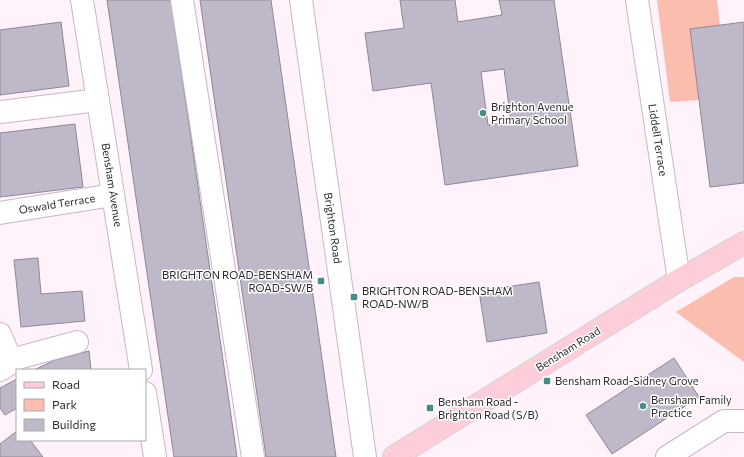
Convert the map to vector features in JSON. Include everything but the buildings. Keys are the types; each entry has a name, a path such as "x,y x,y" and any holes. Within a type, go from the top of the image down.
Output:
{"main road":[{"name":"Bensham Road","path":"394,457 679,280 744,243"}],"street":[{"name":"Bensham Avenue","path":"82,0 141,369"},
{"path":"182,0 253,457"},
{"name":"Brighton Road","path":"300,0 365,457"},
{"name":"Liddell Terrace","path":"637,0 679,280"},
{"path":"0,112 98,100"},
{"name":"Oswald Terrace","path":"0,213 113,195"},
{"path":"0,334 6,367 18,358 77,342"},
{"path":"146,399 155,457"},
{"path":"667,457 724,421 744,421"}],"green space":[{"path":"657,0 717,0 720,25 690,29 699,100 670,102"},
{"path":"734,277 744,277 744,362 676,312"}],"place":[{"name":"Brighton Avenue Primary School","path":"483,113"},
{"name":"BRIGHTON ROAD-BENSHAM ROAD-SW/B","path":"321,281"},
{"name":"BRIGHTON ROAD-BENSHAM ROAD-NW/B","path":"354,297"},
{"name":"Bensham Road-Sidney Grove","path":"547,381"},
{"name":"Bensham Family Practice","path":"643,406"},
{"name":"Bensham Road - Brighton Road (S/B)","path":"430,408"}]}
